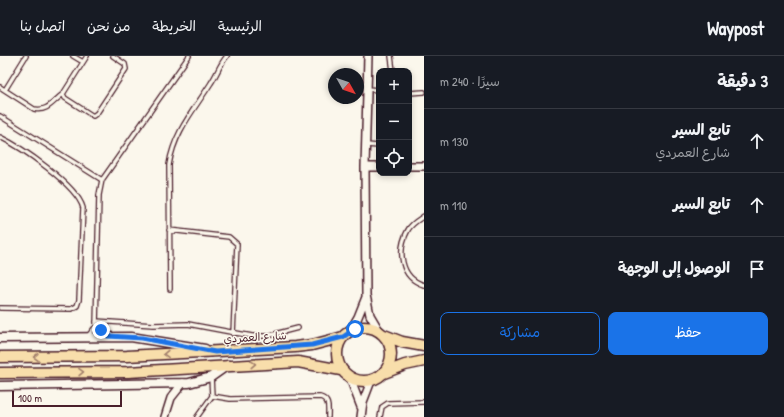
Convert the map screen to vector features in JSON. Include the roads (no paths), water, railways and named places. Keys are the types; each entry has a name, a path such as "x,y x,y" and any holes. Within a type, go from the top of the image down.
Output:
{"main road":[{"path":"424,346 402,342 365,327 346,334 337,350 337,360 341,370 350,378 360,382 371,381 382,374 405,364 424,361"},
{"path":"381,333 389,343 391,354 389,365 382,374"},
{"name":"شارع العمردي","path":"0,358 127,356 215,352 312,345 346,334"},
{"path":"0,373 128,372 298,362 341,370"}],"street":[{"path":"368,56 365,167 366,295 370,315 381,333"},
{"path":"412,166 424,166"},
{"path":"365,167 376,167"},
{"path":"346,334 362,310 366,295"},
{"path":"0,338 108,336 142,338 215,352"},
{"path":"0,386 197,382 211,377 228,365"},
{"path":"350,378 361,408 361,417"},
{"path":"361,408 371,381"},
{"path":"163,383 169,390 171,398"},
{"path":"165,417 171,398 183,383"}],"lane":[{"path":"5,90 26,56"},
{"path":"73,56 83,62"},
{"path":"0,87 34,109 40,110 50,106 63,94 87,56"},
{"path":"63,94 65,98 90,115 95,115 126,69 125,64 113,56"},
{"path":"87,337 94,330 96,321 98,195 102,180 189,56"},
{"path":"170,289 169,165 174,141 227,56"},
{"path":"391,56 393,68"},
{"path":"367,89 376,90"},
{"path":"412,93 424,92"},
{"path":"0,116 102,180"},
{"path":"0,137 53,172 80,200 83,208 79,300 77,306 71,309 0,308"},
{"path":"366,145 376,146"},
{"path":"424,216 413,223 408,230 402,254 404,269 408,276 414,281 424,285"},
{"path":"169,230 229,237 237,244 233,334"},
{"path":"96,321 153,325 188,324 233,334 267,336 298,328"},
{"path":"96,321 101,330 108,336"},
{"path":"197,417 212,396 211,377"},
{"path":"212,396 230,399 320,397 326,400 328,404 328,417"},
{"path":"380,417 382,407 388,403 424,402"}]}
